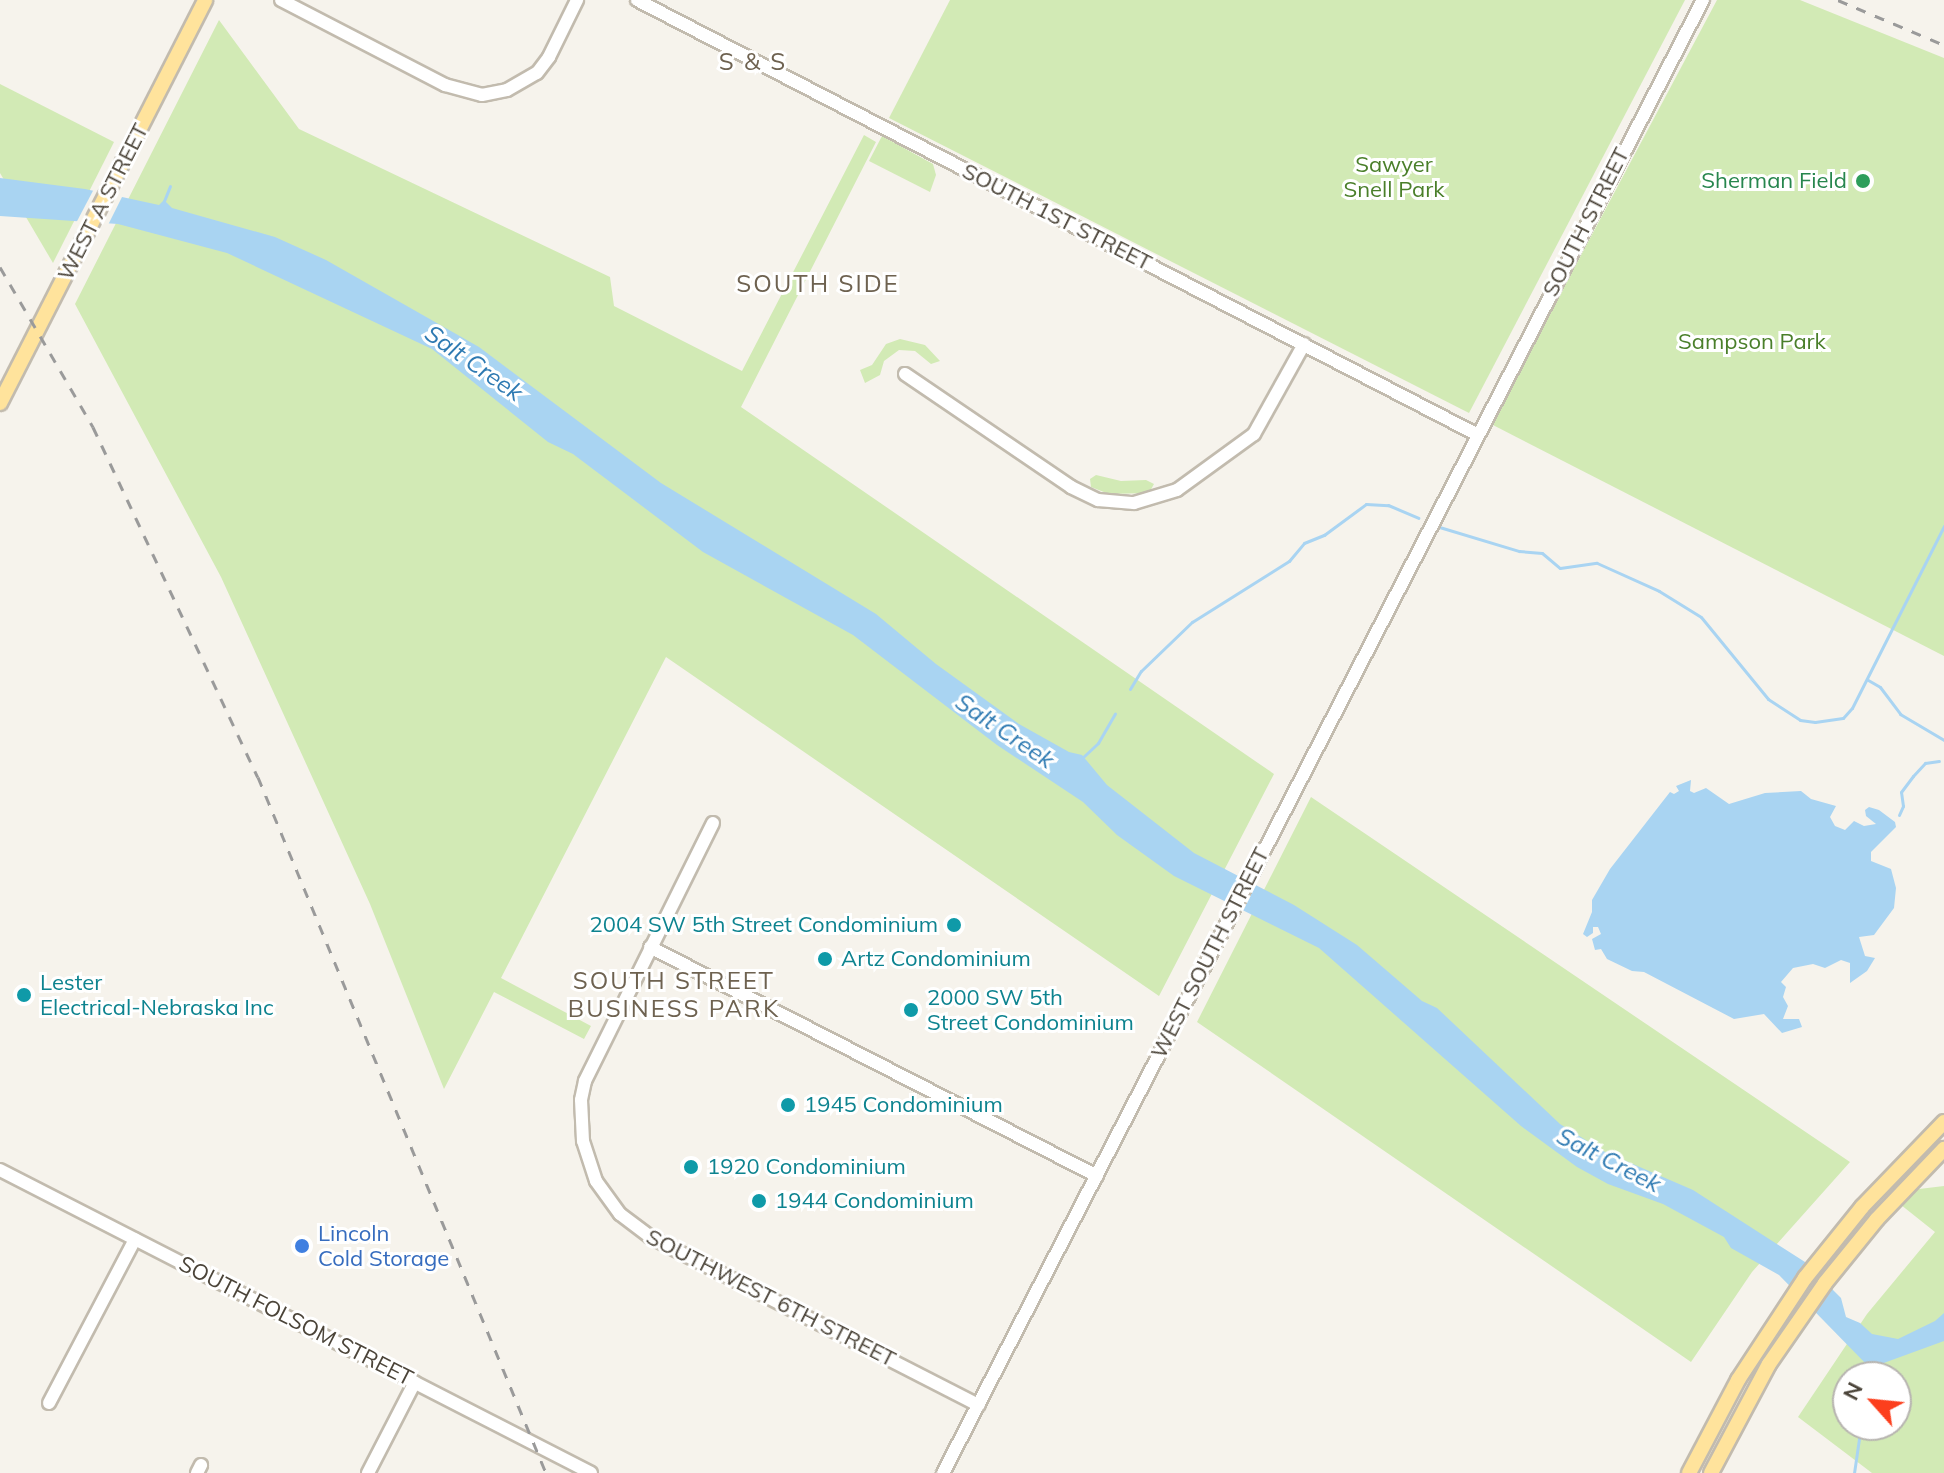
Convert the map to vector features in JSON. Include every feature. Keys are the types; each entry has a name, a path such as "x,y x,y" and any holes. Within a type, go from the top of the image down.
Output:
{"main road":[{"name":"WEST A STREET","path":"0,403 205,0"},
{"path":"1689,1473 1759,1346 1819,1259 1862,1207 1944,1122"},
{"path":"1711,1473 1769,1364 1825,1283 1877,1219 1944,1149"}],"street":[{"path":"281,0 445,85 482,95 507,90 537,73 577,0"},
{"name":"SOUTH 1ST STREET","path":"637,0 1476,434"},
{"name":"SOUTH STREET","path":"1476,434 1699,3"},
{"path":"905,374 1071,487 1098,500 1134,503 1177,490 1254,434 1304,344"},
{"name":"WEST SOUTH STREET","path":"943,1473 1476,434"},
{"name":"SOUTHWEST 6TH STREET","path":"713,823 585,1081 580,1121 588,1163 607,1198 620,1214 650,1237 978,1405"},
{"path":"650,947 1097,1176"},
{"name":"SOUTH FOLSOM STREET","path":"0,1170 591,1473"},
{"path":"49,1403 135,1239"},
{"path":"368,1473 415,1382"}],"green space":[{"name":"Sawyer Snell Park","path":"950,0 1685,0 1469,413 889,118"},
{"name":"Sampson Park","path":"1717,0 1800,0 1944,58 1944,656 1491,424"},
{"path":"219,20 299,129 610,277 614,306 742,371 864,135 876,142 741,407 1274,774 1159,996 666,657 501,978 591,1026 584,1039 494,992 444,1089 370,904 221,577 75,304"},
{"path":"0,84 114,142 53,263 0,173"},
{"path":"882,136 933,164 936,175 930,192 869,161"},
{"path":"900,339 925,345 940,361 931,364 915,351 899,350 884,361 880,375 865,383 860,370 872,365 886,344"},
{"path":"1096,475 1121,481 1146,480 1154,484 1149,493 1109,494 1091,487 1090,479"},
{"path":"1311,797 1850,1162 1752,1272 1691,1362 1197,1022"},
{"path":"1944,1186 1944,1473 1872,1473 1798,1417 1832,1366 1832,1441 1912,1441 1912,1361 1836,1361 1867,1314 1935,1232 1886,1193"}],"water":[{"name":"Salt Creek","path":"0,178 85,189 159,205 164,200 172,208 275,237 326,260 479,347 661,483 876,614 936,664 1019,724 1069,752 1082,755 1107,785 1194,853 1294,905 1357,945 1422,1001 1437,1008 1560,1124 1605,1152 1693,1190 1805,1262 1841,1298 1846,1317 1860,1323 1872,1334 1898,1339 1935,1321 1944,1313 1944,1341 1889,1361 1863,1361 1779,1275 1731,1248 1724,1237 1663,1204 1608,1184 1577,1167 1521,1126 1319,948 1174,876 1117,835 1083,802 997,745 853,635 703,552 573,454 548,442 432,349 227,253 118,224 0,216"},
{"path":"1691,780 1690,791 1694,793 1706,788 1729,804 1765,793 1801,791 1811,799 1836,806 1830,817 1835,826 1845,830 1854,821 1864,826 1876,824 1866,816 1865,810 1869,807 1895,822 1896,827 1871,852 1871,861 1891,869 1896,888 1894,908 1874,935 1859,937 1865,956 1875,958 1867,971 1850,983 1850,963 1841,960 1825,968 1813,964 1793,968 1781,982 1786,987 1783,997 1788,1006 1783,1019 1799,1019 1802,1027 1782,1033 1764,1014 1734,1019 1644,972 1632,971 1607,959 1601,949 1595,950 1592,939 1601,934 1598,927 1593,927 1593,933 1587,937 1583,934 1592,912 1592,900 1610,869 1670,792 1674,794 1679,791 1676,786"}],"pier":[{"path":"95,187 124,193 107,227 75,225"}],"waterway":[{"path":"164,201 170,186"},
{"path":"1130,689 1141,671 1192,622 1289,561 1304,543 1324,535 1366,504 1388,505 1418,518"},
{"path":"1436,526 1519,551 1542,553 1560,568 1597,563 1659,591 1701,617 1768,699 1800,720 1815,722 1843,718 1852,708 1944,526"},
{"path":"1868,680 1880,687 1900,714 1944,740"},
{"path":"1082,758 1098,743 1115,714"},
{"path":"1899,815 1903,806 1901,792 1925,763 1939,761"},
{"path":"1854,1473 1859,1441"}],"railway":[{"path":"1838,0 1944,45"},
{"path":"0,267 93,427 258,777 546,1473"}],"place":[{"name":"Sherman Field","path":"1863,181"},
{"name":"2004 SW 5th Street Condominium","path":"954,925"},
{"name":"Artz Condominium","path":"825,959"},
{"name":"Lester Electrical-Nebraska Inc","path":"24,995"},
{"name":"2000 SW 5th Street Condominium","path":"911,1010"},
{"name":"1945 Condominium","path":"788,1105"},
{"name":"1920 Condominium","path":"691,1167"},
{"name":"1944 Condominium","path":"759,1201"},
{"name":"Lincoln Cold Storage","path":"302,1246"}],"district":[{"name":"S & S","path":"753,62"},
{"name":"SOUTH SIDE","path":"818,284"},
{"name":"SOUTH STREET BUSINESS PARK","path":"674,995"}]}
